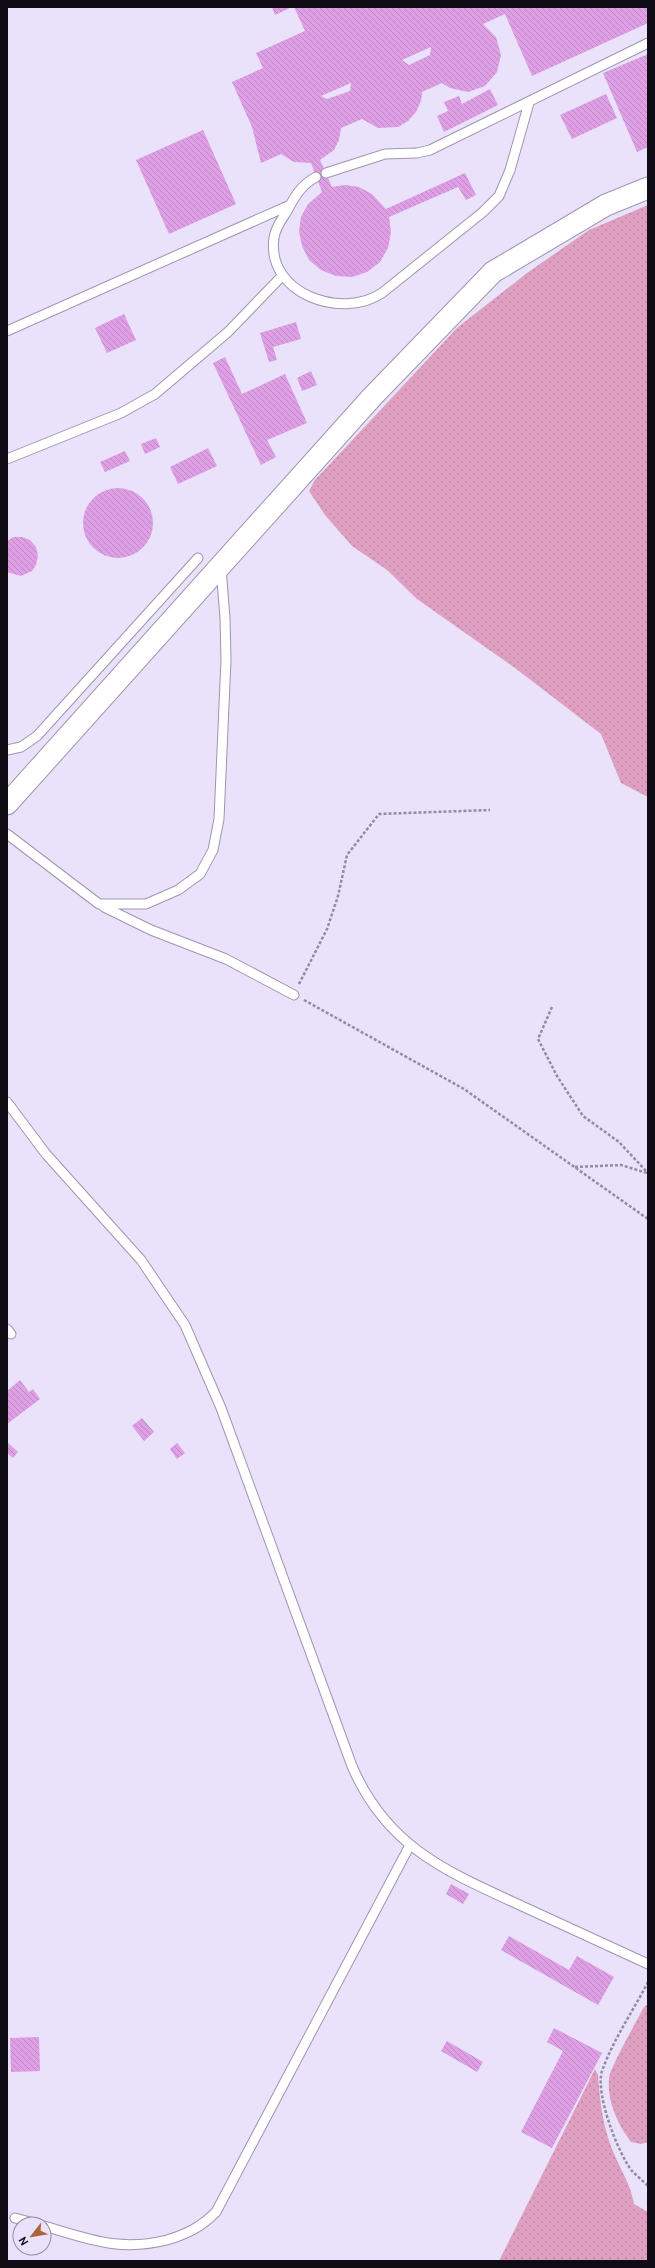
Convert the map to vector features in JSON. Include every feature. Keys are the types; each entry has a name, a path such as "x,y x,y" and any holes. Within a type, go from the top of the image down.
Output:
{"street":[{"path":"7,804 372,397 493,272 606,205 648,188"}],"lane":[{"path":"326,173 380,155 417,153 430,150 529,103 648,43"},
{"path":"316,177 304,184 290,205 274,236 274,253 282,276 293,287 307,296 337,303 364,303 382,293 484,212 499,196 510,170 529,103"},
{"path":"7,331 290,205"},
{"path":"7,459 121,413 155,394 228,332 282,276"},
{"path":"7,465 21,453"},
{"path":"7,750 21,747 37,736 198,558"},
{"path":"99,904 146,904 163,898 190,883 200,874 213,850 219,814 226,660 225,618 221,566"},
{"path":"10,836 99,904 151,930 226,959 294,995"},
{"path":"7,1102 46,1154 141,1260 185,1325 221,1408 352,1766 363,1790 380,1816 410,1845 436,1864 459,1878 648,1964"},
{"path":"52,2228 98,2242 133,2246 148,2244 193,2232 206,2223 216,2212 410,1845"}],"path":[{"path":"490,810 379,814 347,855 338,896 327,929 294,995 464,1089 648,1219"},
{"path":"552,1007 538,1039 557,1076 583,1116 619,1142 648,1173"},
{"path":"575,1167 620,1166 648,1173"},
{"path":"648,1982 602,2073 603,2095 611,2129 620,2152 633,2172 648,2186"}],"shaded area":[{"path":"648,205 648,797 621,783 601,734 515,668 417,599 387,570 352,546 325,515 309,491 315,480 457,328 527,273 589,230"},
{"path":"648,2004 648,2142 641,2144 631,2142 614,2112 610,2096 609,2079 624,2044 644,2007"},
{"path":"595,2069 598,2075 603,2116 611,2146 629,2185 634,2204 648,2212 648,2261 499,2261"}],"building":[{"path":"272,7 292,7 275,15"},
{"path":"294,7 648,7 648,23 532,76 505,14 483,24 496,37 501,55 497,72 485,86 468,92 450,88 442,83 422,92 421,101 416,112 408,121 398,127 378,128 362,119 341,128 339,140 334,150 320,160 332,187 345,185 359,187 372,194 386,209 465,173 476,195 466,200 458,187 389,217 391,232 388,248 380,262 367,272 352,277 336,276 321,270 309,260 302,246 299,231 301,217 308,204 322,192 311,163 294,162 281,154 261,163 252,127 232,82 263,68 256,53 305,31","holes":["431,47 430,55 409,65 402,60","351,83 350,91 327,99 321,96"]},
{"path":"648,54 648,147 637,152 603,73"},
{"path":"490,89 498,105 444,132 437,116 448,111 444,102 459,96 462,104"},
{"path":"606,94 617,118 572,139 560,115"},
{"path":"203,130 236,204 169,234 136,160"},
{"path":"124,314 136,340 107,353 95,328"},
{"path":"296,322 301,339 273,347 277,360 269,362 260,333"},
{"path":"225,357 242,394 285,374 307,423 267,440 276,457 261,465 213,363"},
{"path":"311,371 317,385 302,391 297,378"},
{"path":"156,438 160,447 145,454 141,444"},
{"path":"208,448 217,466 178,484 170,467"},
{"path":"125,451 130,461 105,472 100,462"},
{"path":"118,488 131,491 143,498 150,510 153,523 150,536 143,548 131,555 118,558 105,555 93,548 86,536 83,523 86,510 93,498 105,491"},
{"path":"13,537 22,537 30,540 36,547 38,556 36,565 32,571 21,576 7,572 7,541"},
{"path":"20,1380 29,1392 33,1389 40,1399 7,1424 7,1391"},
{"path":"142,1418 154,1432 144,1441 132,1426"},
{"path":"7,1442 18,1452 13,1458 7,1453"},
{"path":"177,1443 185,1453 177,1459 170,1449"},
{"path":"451,1884 469,1894 463,1904 446,1894"},
{"path":"509,1936 569,1970 577,1956 614,1977 598,2005 501,1950"},
{"path":"554,2028 602,2053 552,2148 521,2132 563,2051 547,2042"},
{"path":"39,2037 40,2071 11,2072 10,2038"},
{"path":"447,2041 483,2062 477,2072 441,2051"}]}
